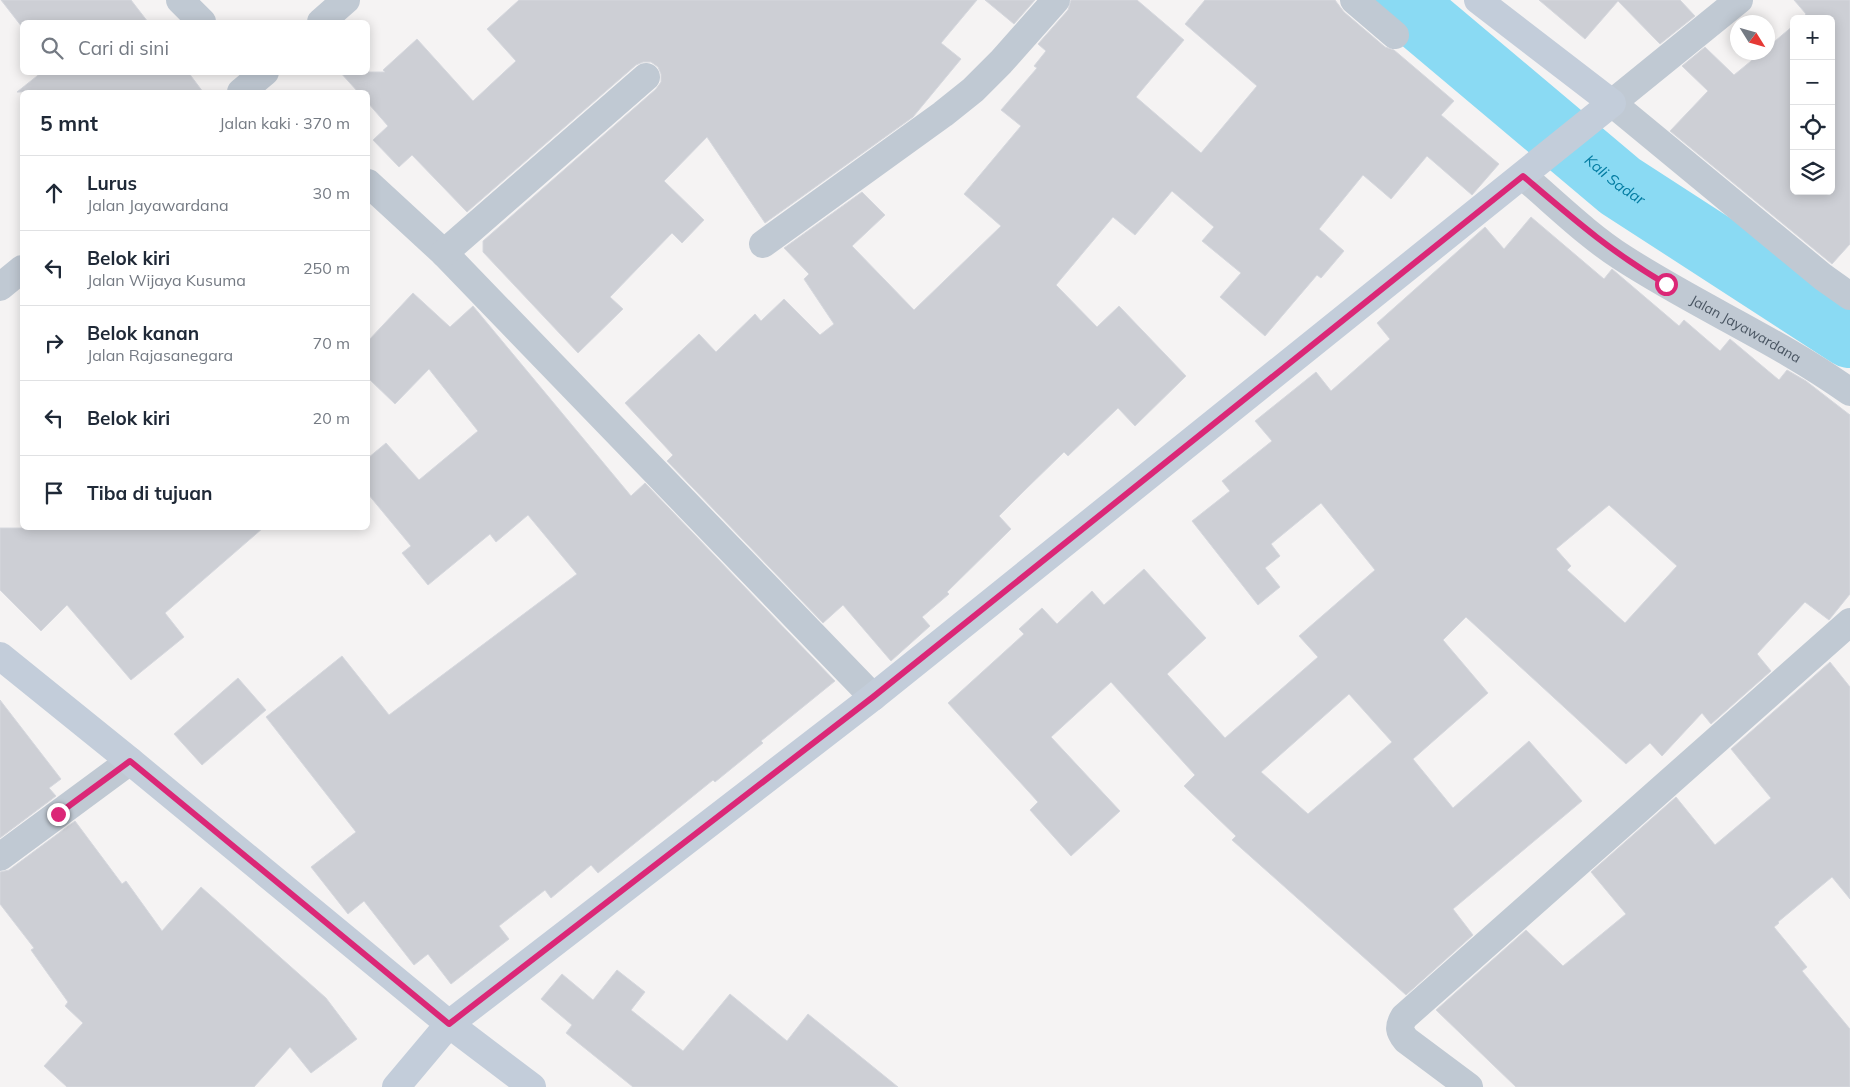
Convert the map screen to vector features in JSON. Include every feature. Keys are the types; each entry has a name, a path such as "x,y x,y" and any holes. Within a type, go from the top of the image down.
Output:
{"street":[{"path":"180,0 200,20"},
{"path":"323,20 346,0"},
{"path":"763,244 943,114 973,90 1001,62 1056,0"},
{"path":"1354,0 1396,36"},
{"path":"1478,0 1605,109 1822,277 1850,296"},
{"path":"396,1087 449,1024 873,697 1523,176 1739,0"},
{"path":"444,253 646,77"},
{"name":"Jalan Jayawardana","path":"1523,176 1594,237 1622,257 1801,359 1850,392"},
{"path":"370,185 444,253 873,697"},
{"path":"0,287 20,271"},
{"path":"1469,1087 1406,1040 1400,1032 1399,1025 1404,1017 1850,622"},
{"path":"0,656 449,1024 532,1087"},
{"path":"0,857 130,761"}],"building":[{"path":"1,0 131,0 146,20 20,20 20,24"},
{"path":"519,0 977,0 941,43 961,59 913,117 765,223 707,137 664,181 704,220 682,243 672,233 610,297 623,309 578,353 483,252 483,241 656,89 661,82 661,74 658,67 651,62 643,62 636,65 467,212 412,155 399,167 373,140 388,126 370,105 370,90 356,90 343,75 370,75 370,72 385,72 383,70 417,39 473,101 516,61 487,29"},
{"path":"985,0 1035,0 1014,24"},
{"path":"1071,0 1137,0 1184,40 1136,97 1201,153 1257,86 1185,24 1205,0 1335,0 1344,12 1385,47 1394,50 1454,101 1441,115 1499,164 1472,195 1427,156 1391,199 1363,175 1319,229 1344,251 1321,278 1317,275 1265,336 1220,297 1241,273 1202,241 1214,227 1172,191 1135,235 1113,217 1056,285 1097,327 1119,306 1186,376 1135,426 1118,408 1068,456 1064,452 999,516 1011,529 947,592 949,594 922,617 930,626 891,661 843,605 823,623 667,461 673,455 625,403 699,334 716,352 755,314 761,321 784,299 820,335 834,324 804,279 809,274 784,248 862,192 885,215 852,246 914,310 1001,226 964,194 1021,126 1001,110 1037,68 1034,66 1046,51 1038,44 1068,10"},
{"path":"1539,0 1680,0 1695,16 1660,44 1618,1 1585,39"},
{"path":"1794,0 1850,0 1850,244 1832,264 1670,131 1708,91 1682,66 1705,47 1734,75 1752,60 1775,60 1775,41 1790,28 1790,195 1835,195 1835,15 1806,14"},
{"path":"38,75 190,75 202,90 20,90 20,92 17,92"},
{"path":"1531,217 1604,279 1612,269 1679,326 1684,320 1720,351 1730,339 1779,380 1787,370 1806,381 1850,415 1850,594 1829,620 1805,602 1757,654 1771,671 1711,724 1702,713 1662,756 1650,743 1626,764 1466,617 1443,640 1488,693 1413,759 1453,808 1529,741 1582,801 1453,909 1473,935 1406,995 1232,840 1236,836 1184,786 1195,775 1111,682 1051,737 1120,811 1071,856 1030,810 1038,802 948,703 1024,634 1019,629 1042,608 1057,624 1092,591 1104,605 1144,569 1206,638 1167,674 1225,738 1318,657 1299,636 1375,570 1321,503 1271,544 1280,556 1265,568 1280,587 1258,605 1192,521 1230,491 1222,481 1272,441 1255,421 1316,372 1331,391 1390,339 1377,323 1485,227 1504,249","holes":["1609,505 1677,566 1625,623 1567,570 1571,566 1556,549","1349,694 1392,742 1308,814 1261,772"]},
{"path":"413,293 450,327 473,306 631,496 645,483 835,681 761,741 763,743 715,782 713,780 598,873 591,865 551,898 545,890 499,926 509,939 451,984 428,954 414,965 364,901 348,914 311,867 356,832 266,717 342,656 389,715 577,574 528,515 496,542 490,534 428,585 402,553 411,546 370,496 370,456 386,443 419,480 478,431 429,369 395,404 370,380 370,339"},
{"path":"0,528 20,528 20,530 261,530 165,613 184,637 131,680 67,605 41,631 0,590"},
{"path":"1830,662 1850,687 1850,899 1832,877 1774,927 1807,967 1802,971 1850,1029 1850,1087 1516,1087 1436,1010 1526,930 1563,966 1626,914 1591,872 1676,797 1715,845 1771,798 1731,749"},
{"path":"238,678 266,710 202,765 174,734"},
{"path":"0,700 61,779 49,788 56,796 0,838"},
{"path":"75,821 122,884 126,881 162,931 201,887 326,998 357,1039 311,1073 290,1047 254,1087 67,1087 44,1066 83,1023 65,1006 68,1002 31,950 34,948 0,904 0,872 9,870"},
{"path":"617,970 645,992 631,1010 683,1051 730,994 787,1041 808,1014 898,1087 633,1087 566,1033 572,1025 541,999 562,974 593,1000"}],"waterway":[{"name":"Kali Sadar","path":"1399,0 1620,186 1850,335"}],"route":[{"path":"58,814 130,761 449,1024 873,697 1523,176 1594,237 1666,284"}]}
